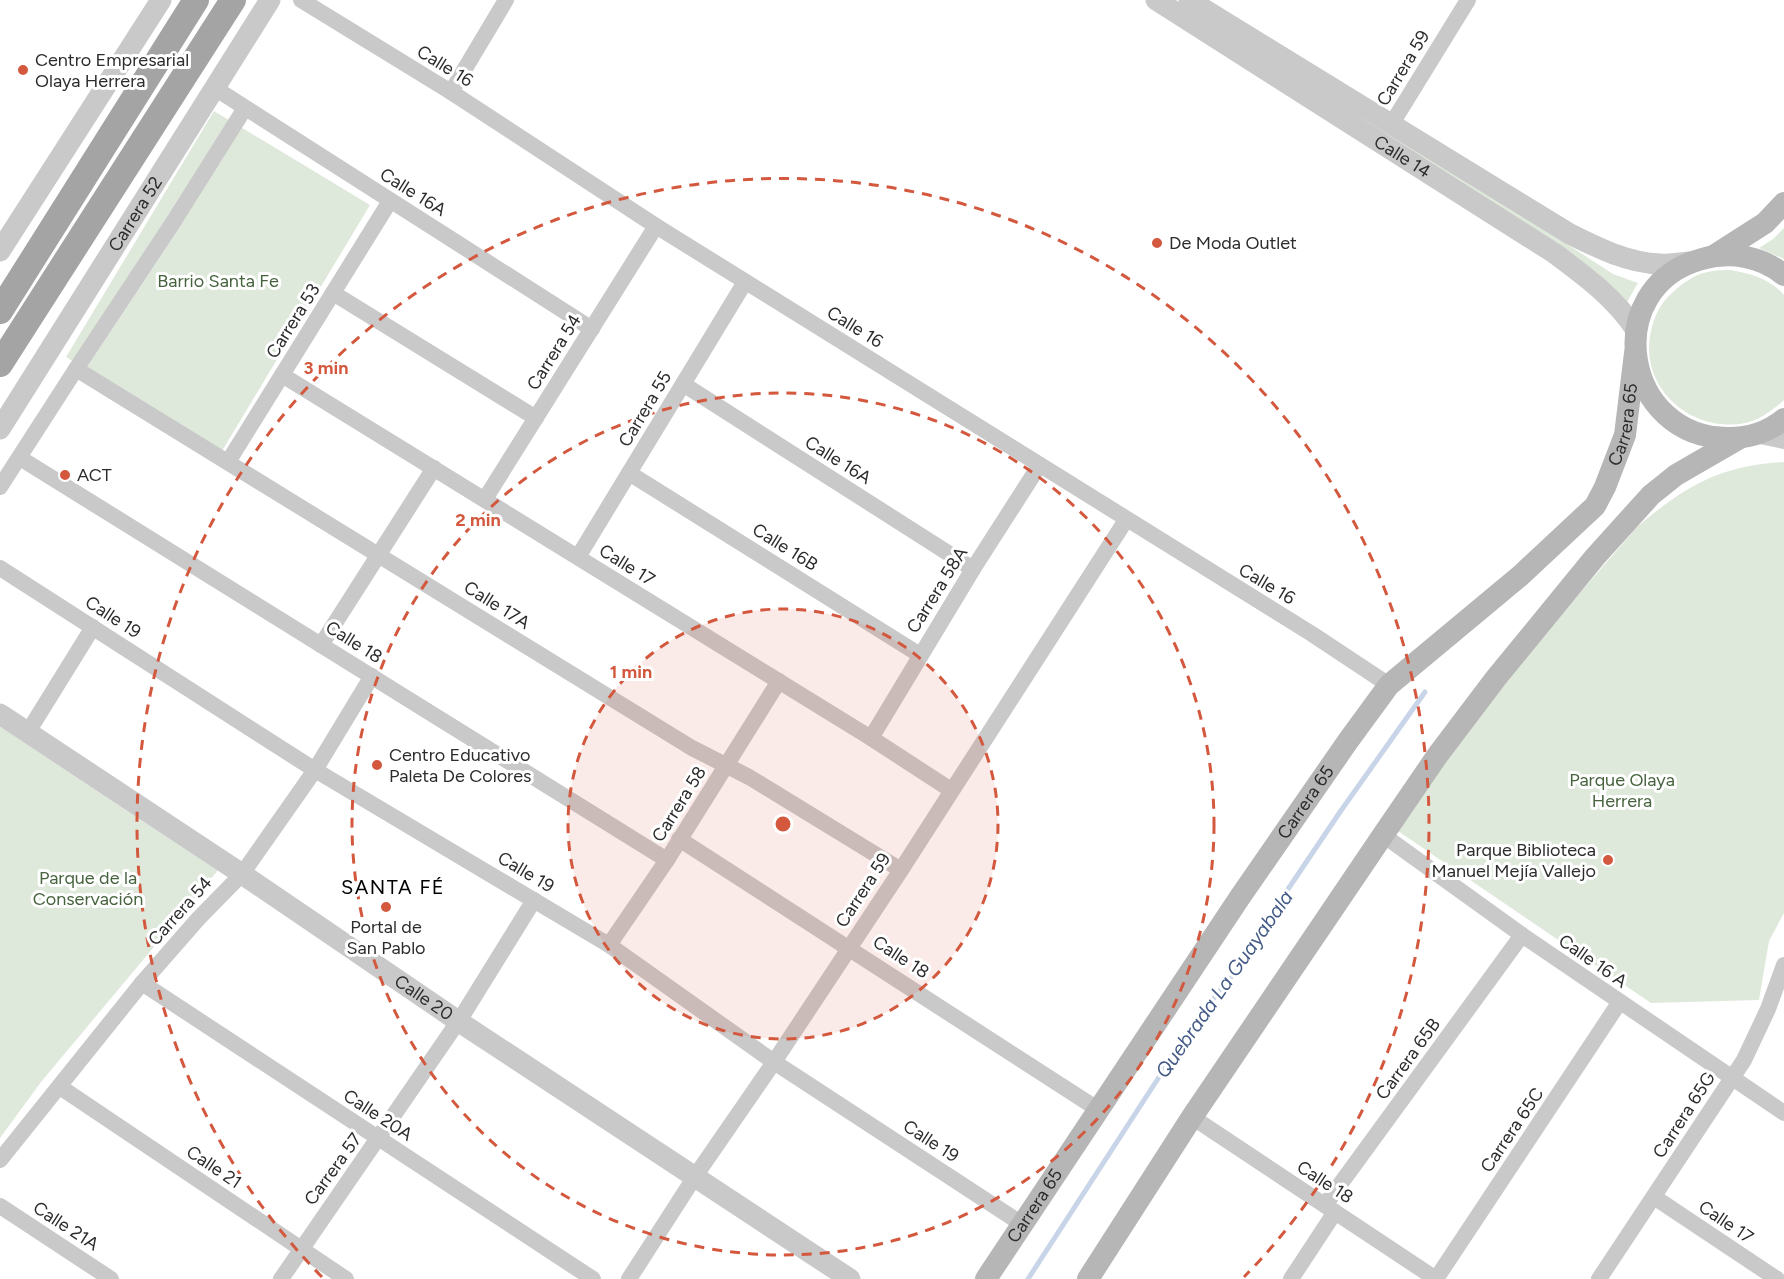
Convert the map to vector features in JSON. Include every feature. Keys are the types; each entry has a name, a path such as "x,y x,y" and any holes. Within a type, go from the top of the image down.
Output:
{"main road":[{"path":"0,311 196,0"},
{"name":"Carrera 52","path":"0,364 233,0"},
{"path":"1715,255 1765,224 1784,203"},
{"path":"1747,436 1715,438 1691,431 1669,418 1652,400 1640,378 1635,353 1636,330 1642,310 1650,295 1661,282 1689,262 1715,255 1737,255 1759,260 1784,275"},
{"name":"Carrera 65","path":"986,1279 1240,897 1347,741 1389,685 1520,576 1595,506 1605,487 1624,435 1635,353"},
{"path":"1088,1279 1192,1117 1437,756 1496,678 1595,557 1651,495 1676,475 1747,436 1775,426 1784,419"}],"street":[{"path":"0,251 162,0"},
{"name":"Carrera 52","path":"0,429 213,87 270,0"},
{"name":"Calle 16","path":"301,0 451,92 745,282 1312,634 1389,685"},
{"path":"451,92 506,0"},
{"name":"Calle 14","path":"1156,0 1548,249 1605,294 1618,306 1636,330"},
{"name":"Calle 14","path":"1189,0 1570,234 1636,261 1660,264 1689,262"},
{"name":"Carrera 59","path":"1392,125 1468,0"},
{"name":"Calle 16A","path":"213,87 592,328"},
{"name":"Carrera 52","path":"0,487 245,108"},
{"name":"Carrera 53","path":"228,462 390,201"},
{"name":"Carrera 54","path":"484,499 656,226"},
{"name":"Carrera 55","path":"578,557 745,282"},
{"path":"333,293 536,418"},
{"name":"Calle 17A","path":"76,369 682,742 749,777 901,870"},
{"name":"Calle 17","path":"282,375 871,738 951,790"},
{"name":"Calle 16A","path":"683,384 973,569"},
{"path":"1747,436 1784,441"},
{"name":"Calle 18","path":"20,458 667,860"},
{"name":"Carrera 58A","path":"871,738 973,569 1040,466"},
{"path":"321,645 434,468"},
{"name":"Calle 16B","path":"629,473 920,655"},
{"name":"Carrera 59","path":"629,1279 694,1178 901,870 1126,520"},
{"name":"Calle 19","path":"0,568 315,770 609,945 774,1062 1022,1224"},
{"path":"28,732 93,627"},
{"name":"Carrera 54","path":"0,1160 142,984 198,919 242,874 315,770 372,676"},
{"name":"Carrera 58","path":"609,945 667,860 779,681"},
{"name":"Calle 20","path":"0,714 694,1178 850,1279"},
{"name":"Calle 16 A","path":"1383,836 1619,1003 1784,1113"},
{"name":"Calle 18","path":"679,839 1099,1110"},
{"name":"Carrera 57","path":"281,1279 458,1021 534,900"},
{"name":"Carrera 65B","path":"1291,1279 1330,1208 1522,935"},
{"name":"Carrera 65G","path":"1599,1279 1756,1036 1784,965"},
{"name":"Calle 20A","path":"142,984 593,1279"},
{"name":"Carrera 65C","path":"1436,1279 1619,1003"},
{"name":"Calle 21","path":"60,1087 346,1279"},
{"name":"Calle 18","path":"1192,1117 1436,1279"},
{"name":"Calle 17","path":"1654,1197 1777,1279"},
{"name":"Calle 21A","path":"0,1206 111,1279"}],"green space":[{"path":"1165,0 1176,0 1613,274 1638,283 1627,302 1597,273"},
{"name":"Barrio Santa Fe","path":"214,111 370,205 222,451 66,357"},
{"path":"1784,228 1784,259 1759,248 1773,239"},
{"path":"1731,270 1760,278 1779,289 1784,295 1784,400 1756,420 1725,425 1706,421 1688,413 1673,402 1661,388 1653,371 1649,351 1654,320 1669,296 1685,282 1698,275"},
{"name":"Parque Olaya Herrera","path":"1784,462 1784,913 1769,941 1759,1000 1651,1003 1395,829 1501,684 1637,527 1671,500 1722,473 1761,464"},
{"name":"Parque de la Conservación","path":"0,725 219,869 41,1082 0,1138"}],"waterway":[{"name":"Quebrada La Guayabala","path":"1028,1279 1196,1020 1240,966 1278,904 1340,812 1425,692"}],"place":[{"name":"Centro Empresarial Olaya Herrera","path":"23,70"},
{"name":"De Moda Outlet","path":"1157,243"},
{"name":"ACT","path":"65,475"},
{"name":"Centro Educativo Paleta De Colores","path":"377,765"},
{"name":"Parque Biblioteca Manuel Mejía Vallejo","path":"1608,860"},
{"name":"Portal de San Pablo","path":"386,907"}],"district":[{"name":"SANTA FÉ","path":"393,887"}]}
